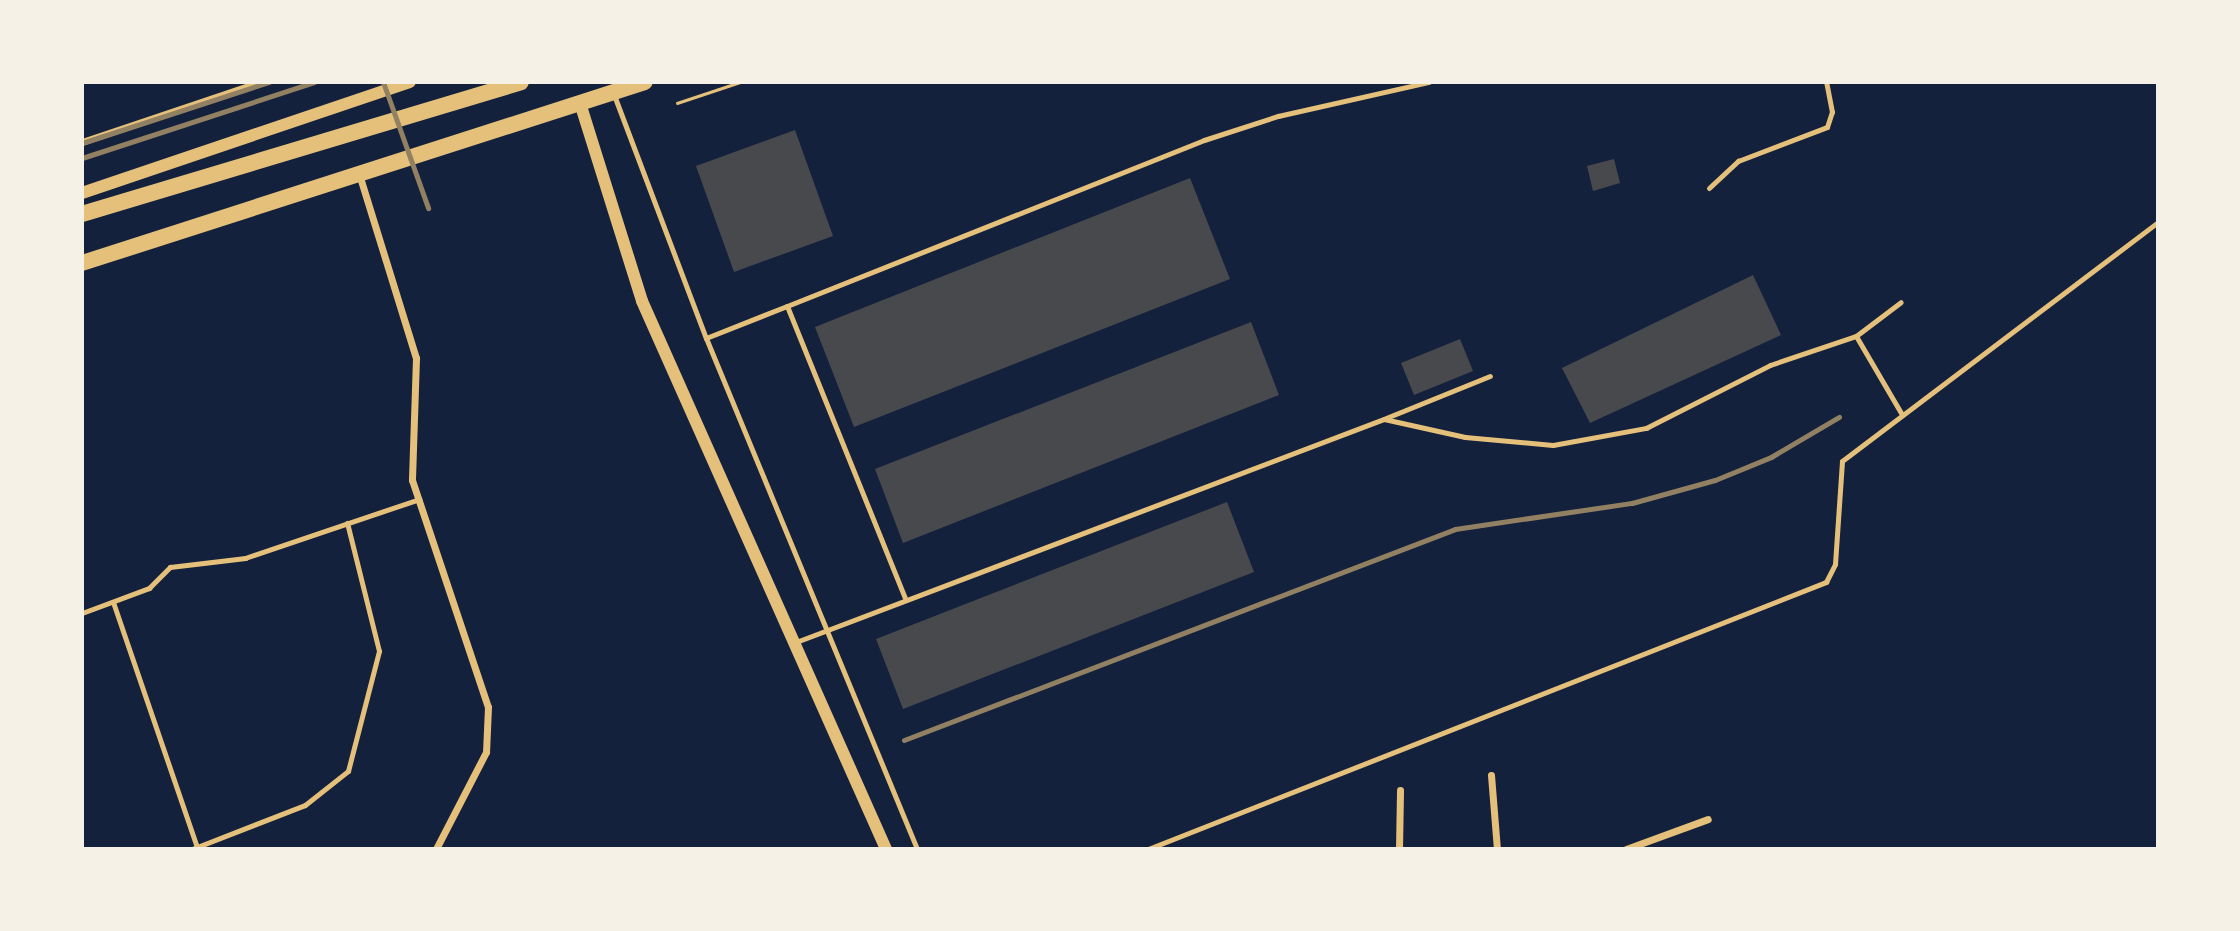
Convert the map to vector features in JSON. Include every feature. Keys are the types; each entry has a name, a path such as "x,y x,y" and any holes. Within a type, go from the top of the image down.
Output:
{"highway":[{"path":"82,214 521,82"},
{"path":"82,263 645,82"}],"street":[{"path":"82,142 260,82"},
{"path":"82,193 410,82"},
{"path":"580,103 642,301 886,849"},
{"path":"359,174 416,358 410,458 419,499 488,707 486,752 436,849"},
{"path":"1491,775 1497,849"},
{"path":"1399,849 1400,790"},
{"path":"1626,849 1708,819"}],"lane":[{"path":"706,338 1203,140 1278,116 1429,82"},
{"path":"1709,188 1738,161 1827,127 1832,112 1826,82"},
{"path":"613,92 706,338 917,849"},
{"path":"1148,849 1826,582 1835,564 1842,461 1901,413 2158,222"},
{"path":"1384,419 1465,438 1593,443 1681,415 1770,365 1856,336 1901,302"},
{"path":"787,306 905,597"},
{"path":"1856,336 1901,413"},
{"path":"796,642 905,597 1384,419 1490,376"},
{"path":"82,613 149,588 170,567 245,558 419,499"},
{"path":"113,602 195,848 305,805 348,771 379,651 346,523"}],"path":[{"path":"677,103 740,82"}],"building":[{"path":"795,130 833,236 734,272 696,166"},
{"path":"1614,159 1620,183 1593,191 1587,166"},
{"path":"1190,178 1230,279 854,427 815,327"},
{"path":"1753,275 1781,335 1590,423 1562,368"},
{"path":"1251,322 1279,395 903,543 875,469"},
{"path":"1460,339 1473,371 1414,395 1401,363"},
{"path":"1227,502 1254,572 903,709 876,639"}],"railway":[{"path":"82,143 269,82"},
{"path":"82,158 314,82"},
{"path":"383,82 428,208"},
{"path":"904,740 1455,529 1632,503 1715,480 1771,457 1839,417"}]}
